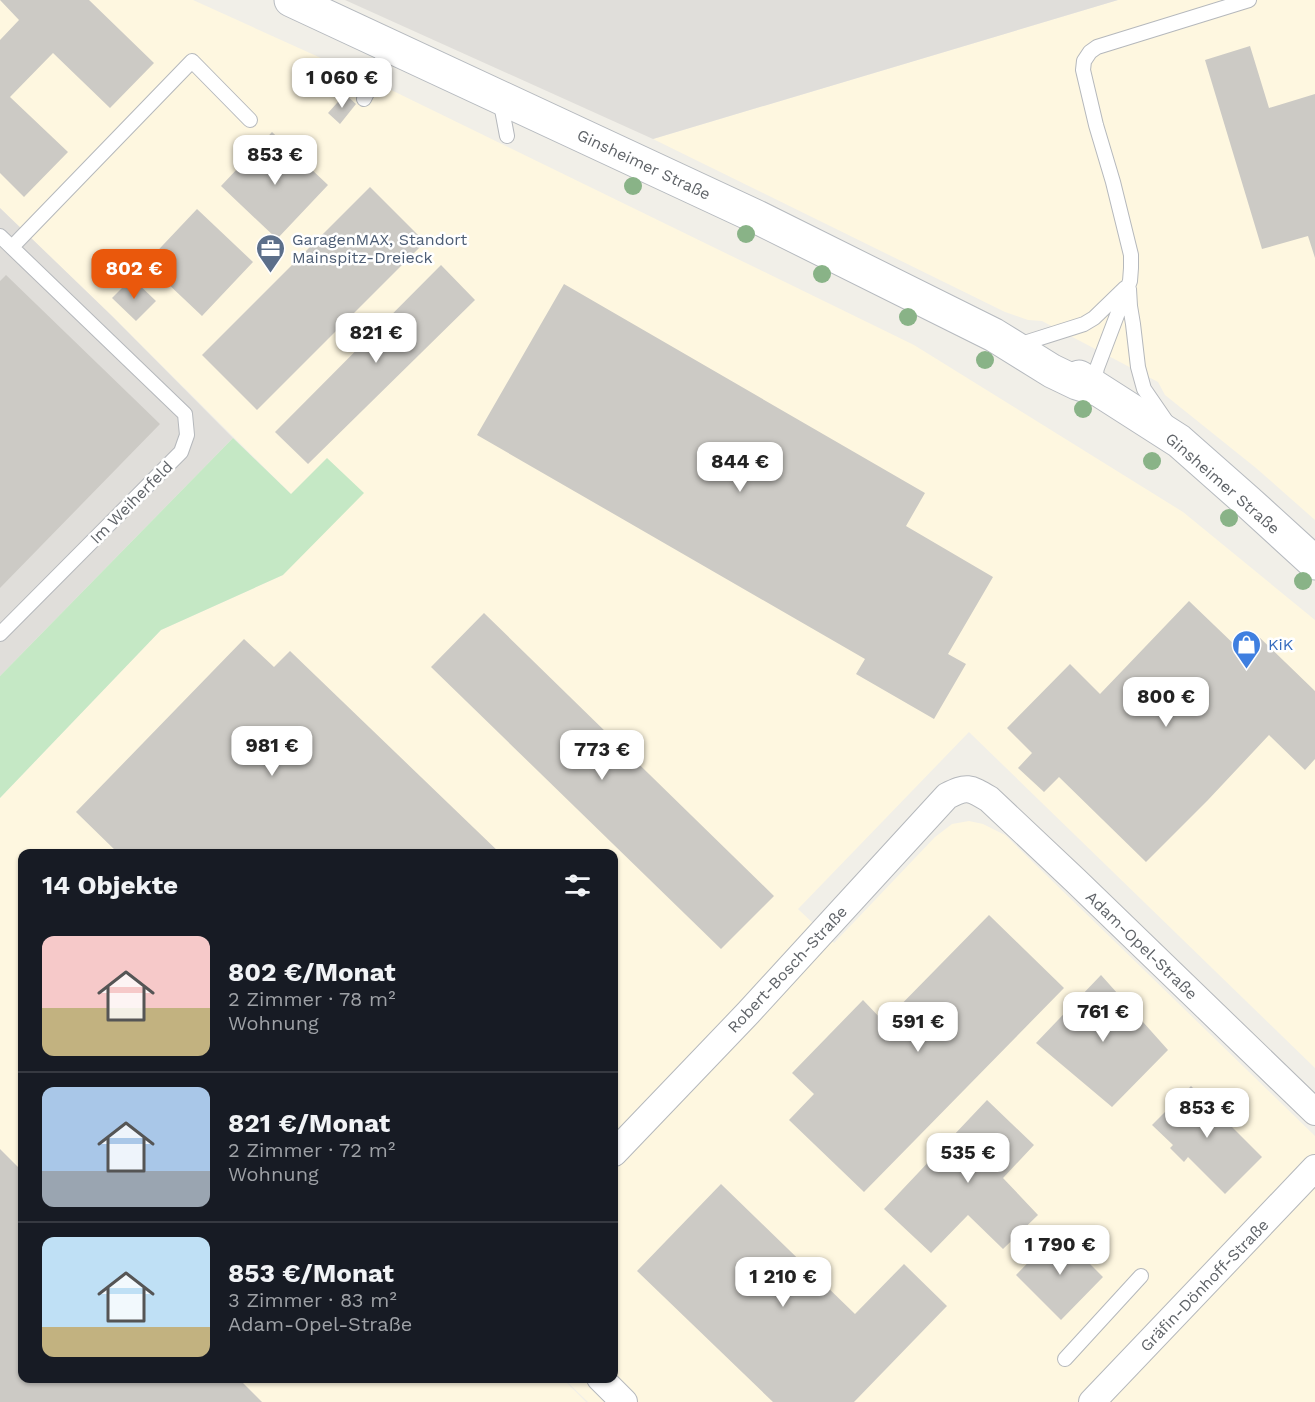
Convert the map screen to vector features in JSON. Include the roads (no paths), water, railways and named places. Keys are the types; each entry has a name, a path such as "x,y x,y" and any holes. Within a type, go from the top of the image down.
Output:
{"main road":[{"name":"Ginsheimer Straße","path":"291,0 757,217 1008,339 1041,352 1179,441 1315,563"}],"street":[{"name":"Adam-Opel-Straße","path":"962,788 974,790 989,799 1076,880 1315,1112"},
{"name":"Robert-Bosch-Straße","path":"618,1149 748,1013 947,796 962,788"},
{"name":"Gräfin-Dönhoff-Straße","path":"1092,1402 1315,1168"},
{"path":"605,1383 624,1402"}],"lane":[{"path":"1096,389 1097,368 1130,281 1131,255 1094,116 1083,70 1084,60 1097,46 1249,0"},
{"path":"364,99 388,45"},
{"path":"12,247 192,61 250,120"},
{"path":"500,97 507,136"},
{"name":"Im Weiherfeld","path":"0,236 185,414 187,435 181,452 0,634"},
{"path":"1008,339 1084,324 1094,318 1129,284"},
{"path":"1129,284 1138,367 1144,389 1179,441"},
{"path":"1065,1359 1141,1276"}],"place":[{"name":"GaragenMAX, Standort Mainspitz-Dreieck","path":"271,274"},
{"name":"KiK","path":"1247,670"}]}
